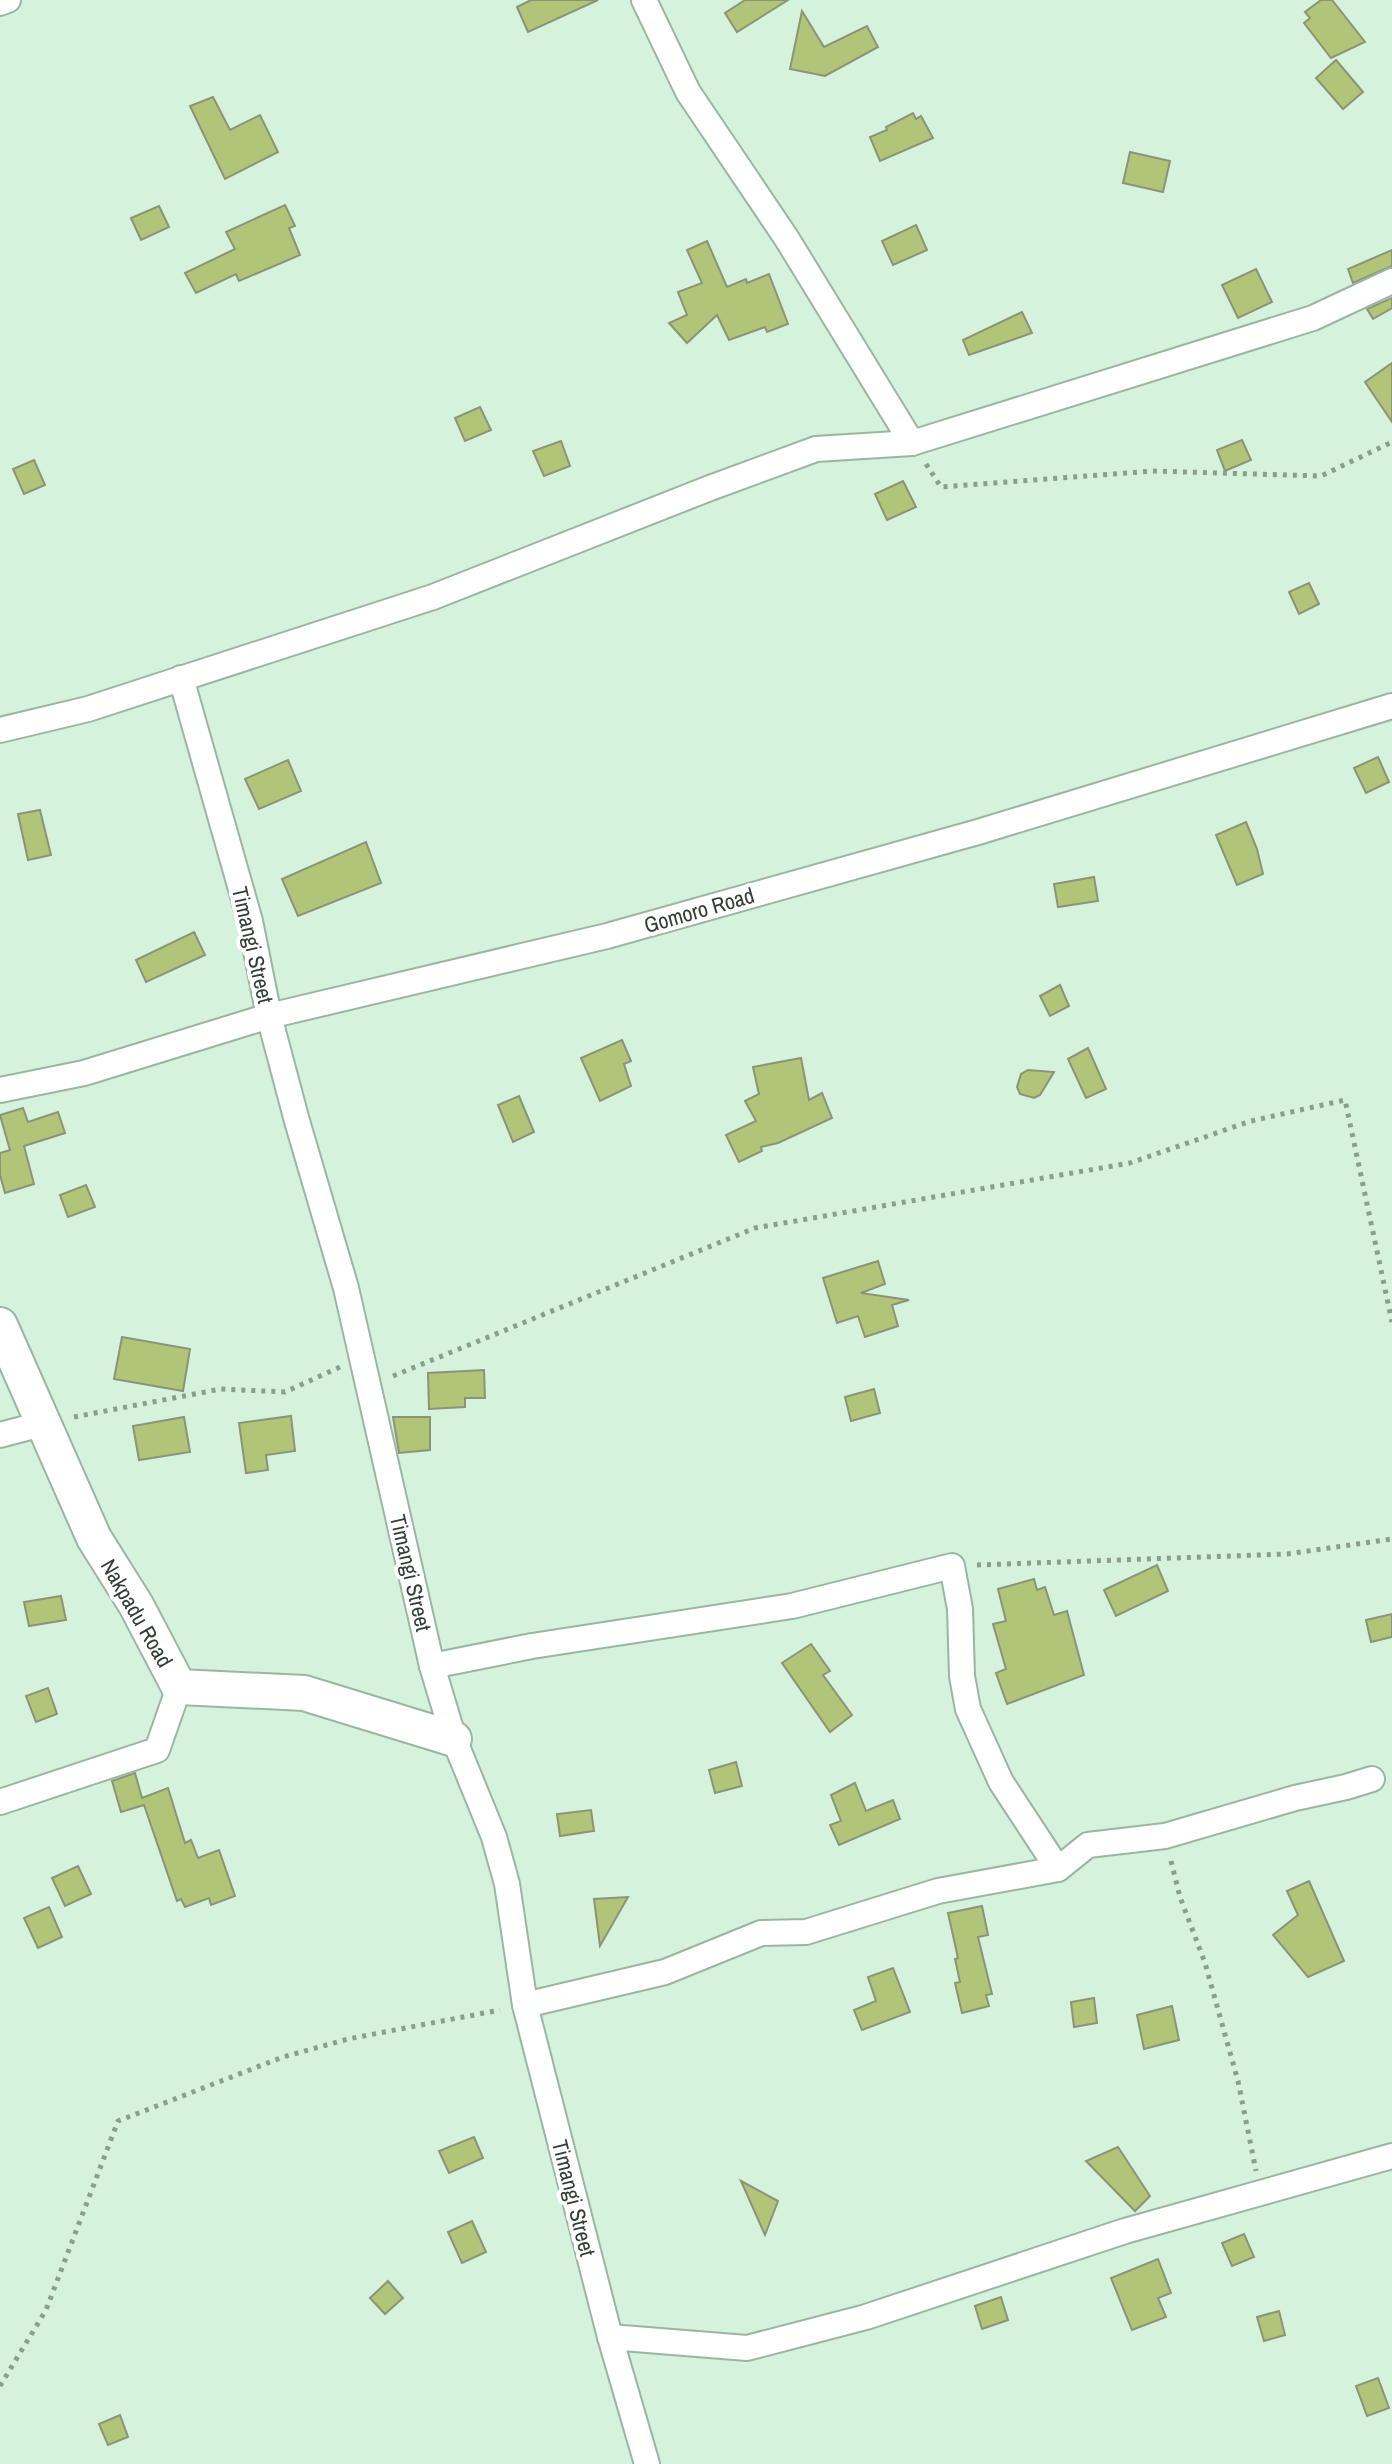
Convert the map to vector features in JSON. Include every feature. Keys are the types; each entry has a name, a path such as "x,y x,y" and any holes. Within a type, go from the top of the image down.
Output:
{"street":[{"path":"0,3 8,0"},
{"path":"644,0 688,92 787,239 912,443"},
{"path":"0,730 88,709 433,597 816,449 912,443 1313,318 1392,281"},
{"name":"Timangi Street","path":"181,678 250,921 269,1016 346,1288 432,1666 454,1739 494,1837 504,1873 525,2005 610,2337 647,2464"},
{"name":"Gomoro Road","path":"0,1090 84,1073 269,1016 607,936 978,832 1392,706"},
{"name":"Nakpadu Road","path":"0,1325 94,1538 136,1605 179,1687 304,1693 454,1739"},
{"path":"0,1435 42,1424"},
{"path":"432,1666 532,1646 792,1606 952,1566 960,1609 962,1676 968,1709 1001,1782 1058,1869"},
{"path":"0,1802 157,1750 179,1687"},
{"path":"525,2005 665,1972 761,1933 806,1932 938,1891 1058,1869 1088,1845 1165,1836 1372,1779"},
{"path":"610,2337 747,2348 866,2317 1125,2231 1392,2156"}],"path":[{"path":"912,443 941,487 1152,471 1321,476 1392,442"},
{"path":"368,1385 755,1228 1130,1163 1251,1121 1345,1100 1392,1322"},
{"path":"42,1424 221,1389 285,1392 362,1357"},
{"path":"952,1566 1287,1554 1392,1539"},
{"path":"1165,1836 1180,1897 1205,1963 1238,2081 1260,2193"},
{"path":"0,2386 46,2310 118,2121 283,2057 348,2039 525,2005"}],"building":[{"path":"531,0 598,0 528,32 517,7"},
{"path":"745,0 788,0 737,32 725,13"},
{"path":"1321,0 1332,0 1365,42 1331,58 1304,23 1310,18 1305,12"},
{"path":"802,11 824,47 867,26 878,47 825,76 790,69"},
{"path":"1336,60 1363,92 1343,109 1316,78"},
{"path":"213,97 230,130 260,115 278,152 225,179 190,106"},
{"path":"913,113 916,119 921,116 933,138 880,161 870,137"},
{"path":"1130,152 1170,161 1163,192 1123,183"},
{"path":"285,205 295,226 289,228 300,255 239,281 236,274 196,293 185,273 235,249 226,232"},
{"path":"159,206 169,227 141,240 131,218"},
{"path":"916,225 927,250 893,265 882,241"},
{"path":"707,241 727,287 769,274 788,324 767,332 765,327 729,340 717,315 687,343 669,323 687,315 678,292 702,283 687,250"},
{"path":"1392,250 1392,266 1353,283 1348,269"},
{"path":"1256,269 1272,302 1238,318 1222,285"},
{"path":"1392,298 1392,308 1373,319 1367,309"},
{"path":"1022,312 1032,333 969,355 963,340"},
{"path":"1392,363 1392,422 1365,382"},
{"path":"480,407 491,430 465,441 455,418"},
{"path":"1242,440 1251,460 1225,471 1217,450"},
{"path":"561,441 570,466 544,476 533,451"},
{"path":"34,460 45,485 24,494 13,469"},
{"path":"903,481 916,507 887,520 875,494"},
{"path":"1309,583 1319,604 1299,614 1289,592"},
{"path":"1378,757 1389,782 1366,793 1354,768"},
{"path":"288,760 301,791 259,809 245,779"},
{"path":"40,810 51,855 28,860 18,814"},
{"path":"1246,822 1263,874 1237,885 1216,835"},
{"path":"366,842 381,883 298,916 282,879"},
{"path":"1094,877 1098,901 1058,907 1054,884"},
{"path":"194,932 205,955 146,982 136,960"},
{"path":"1060,985 1069,1006 1050,1016 1040,996"},
{"path":"622,1040 631,1061 624,1064 631,1086 600,1101 581,1058"},
{"path":"1088,1048 1106,1089 1086,1098 1068,1059"},
{"path":"801,1058 809,1100 822,1093 832,1118 778,1143 761,1147 762,1151 739,1162 726,1135 756,1121 745,1101 759,1094 753,1067"},
{"path":"1028,1070 1054,1072 1040,1095 1034,1098 1020,1094 1017,1087 1021,1074"},
{"path":"519,1096 534,1132 513,1142 498,1105"},
{"path":"23,1108 28,1122 58,1112 65,1133 24,1146 34,1184 5,1193 0,1175 0,1153 10,1150 0,1115"},
{"path":"86,1185 95,1207 68,1217 60,1195"},
{"path":"878,1261 885,1284 861,1293 909,1300 892,1305 898,1326 865,1337 858,1316 837,1323 823,1278"},
{"path":"122,1337 190,1349 183,1391 114,1379"},
{"path":"484,1370 485,1398 465,1398 465,1407 429,1409 428,1373"},
{"path":"874,1389 880,1413 851,1421 845,1397"},
{"path":"291,1416 295,1451 266,1455 268,1470 246,1473 239,1423"},
{"path":"184,1417 190,1452 139,1460 133,1426"},
{"path":"393,1417 430,1417 430,1450 399,1453"},
{"path":"1157,1565 1168,1591 1116,1616 1104,1590"},
{"path":"1034,1579 1037,1590 1045,1587 1054,1615 1067,1611 1084,1675 1007,1704 996,1673 1006,1669 993,1624 1006,1621 998,1589"},
{"path":"61,1596 66,1620 29,1626 24,1602"},
{"path":"1392,1614 1392,1637 1371,1642 1366,1620"},
{"path":"811,1644 830,1671 823,1675 852,1715 830,1732 782,1663"},
{"path":"48,1688 57,1714 36,1722 26,1696"},
{"path":"736,1762 742,1786 715,1793 709,1770"},
{"path":"135,1773 142,1798 168,1788 185,1843 191,1840 198,1858 219,1850 235,1896 211,1905 209,1898 185,1907 181,1899 177,1901 144,1805 121,1812 112,1781"},
{"path":"855,1783 866,1811 893,1800 900,1819 839,1845 830,1825 841,1821 831,1795"},
{"path":"591,1810 594,1831 560,1836 557,1814"},
{"path":"78,1866 91,1894 65,1906 52,1878"},
{"path":"1309,1881 1344,1961 1308,1977 1273,1935 1298,1915 1287,1891"},
{"path":"628,1897 600,1946 594,1899"},
{"path":"982,1906 988,1935 978,1937 992,1994 986,1995 989,2006 962,2013 955,1983 960,1982 955,1959 958,1958 948,1913"},
{"path":"49,1907 62,1937 38,1948 24,1918"},
{"path":"893,1968 910,2012 862,2030 854,2010 876,2001 868,1977"},
{"path":"1094,1998 1097,2023 1074,2027 1071,2002"},
{"path":"1172,2006 1179,2040 1144,2049 1137,2015"},
{"path":"474,2137 483,2158 449,2173 439,2151"},
{"path":"1118,2147 1150,2196 1135,2211 1086,2161"},
{"path":"741,2181 778,2201 765,2235"},
{"path":"472,2221 486,2252 462,2263 448,2232"},
{"path":"1244,2234 1254,2257 1232,2266 1222,2243"},
{"path":"1158,2259 1171,2293 1158,2298 1166,2317 1132,2330 1111,2278"},
{"path":"388,2281 403,2298 385,2314 370,2298"},
{"path":"1001,2297 1008,2320 982,2329 975,2306"},
{"path":"1279,2311 1285,2335 1264,2341 1257,2317"},
{"path":"1378,2378 1389,2408 1367,2416 1356,2386"},
{"path":"120,2415 128,2437 108,2445 99,2424"}]}
